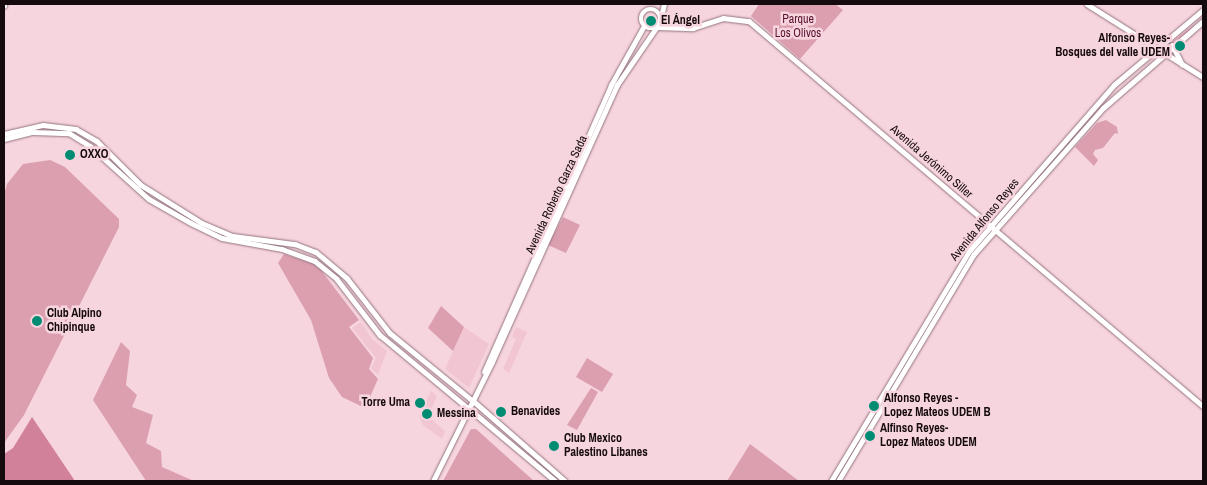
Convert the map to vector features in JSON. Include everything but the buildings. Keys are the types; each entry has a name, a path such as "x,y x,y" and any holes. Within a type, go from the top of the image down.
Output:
{"main road":[{"name":"Avenida Alfonso Reyes","path":"831,481 950,280 1096,105 1165,40 1203,10"},
{"name":"Avenida Alfonso Reyes","path":"838,481 964,268 992,228 1103,108 1162,53 1203,21"},
{"path":"1142,40 1165,40"},
{"path":"1172,45 1182,65"},
{"path":"472,400 565,481"},
{"path":"468,408 555,481"}],"street":[{"path":"653,4 642,17 644,26 656,28 661,19 664,4"},
{"path":"1087,4 1162,53 1203,77"},
{"path":"648,10 655,10 661,19 675,28"},
{"name":"Avenida Jerónimo Siller","path":"656,28 693,28 723,18 750,21 1203,406"},
{"name":"Avenida Roberto Garza Sada","path":"484,374 598,115 618,72 644,26"},
{"name":"Avenida Roberto Garza Sada","path":"433,481 612,96 656,28"},
{"path":"635,41 636,58"},
{"path":"598,115 612,96 618,72"},
{"path":"4,134 43,125 76,129 97,141 141,185 188,216 233,236 295,244 336,267 383,327 472,400"},
{"path":"4,139 33,132 69,133 90,146 149,199 191,223 229,240 282,248 315,261 332,274 380,335 468,408"},
{"path":"293,253 295,244"}],"shaded area":[{"path":"361,322 372,339 387,351 378,375 371,368 376,358 352,328"},
{"path":"464,327 489,344 469,388 445,369"},
{"path":"516,327 527,332 509,373 503,369 516,339 512,337"},
{"path":"431,391 437,396 428,416 445,431 442,439 423,425 419,416"},
{"path":"32,417 75,481 4,481 4,454 13,448"}],"green space":[{"name":"Parque Los Olivos","path":"759,4 835,4 843,10 800,59 751,16"},
{"path":"1106,120 1117,127 1118,134 1115,133 1103,148 1095,150 1093,154 1098,160 1094,166 1075,147 1097,123"},
{"name":"Club Alpino Chipinque","path":"50,160 65,167 119,219 119,227 24,415 4,443 4,195 7,184 23,164"},
{"path":"563,217 580,225 566,253 548,245"},
{"path":"284,254 317,265 359,320 349,327 373,358 369,369 378,379 365,408 342,397 329,378 311,320 278,263"},
{"path":"441,306 464,327 453,351 428,328"},
{"path":"121,342 130,351 126,385 137,395 132,407 153,415 146,443 161,451 162,467 194,481 146,481 93,400"},
{"path":"587,358 613,374 602,392 576,377"},
{"path":"591,388 598,392 577,430 567,425"},
{"path":"471,429 476,429 534,481 443,481"},
{"path":"750,444 799,481 727,481"}],"waterway":[{"path":"1167,45 1195,25"}],"place":[{"name":"El Ángel","path":"651,21"},
{"name":"Alfonso Reyes- Bosques del valle UDEM","path":"1180,46"},
{"name":"OXXO","path":"70,155"},
{"name":"Club Alpino Chipinque","path":"37,321"},
{"name":"Torre Uma","path":"420,403"},
{"name":"Alfonso Reyes - Lopez Mateos UDEM B","path":"874,406"},
{"name":"Benavides","path":"501,412"},
{"name":"Messina","path":"427,414"},
{"name":"Alfinso Reyes- Lopez Mateos UDEM","path":"870,436"},
{"name":"Club Mexico Palestino Libanes","path":"554,446"}]}
